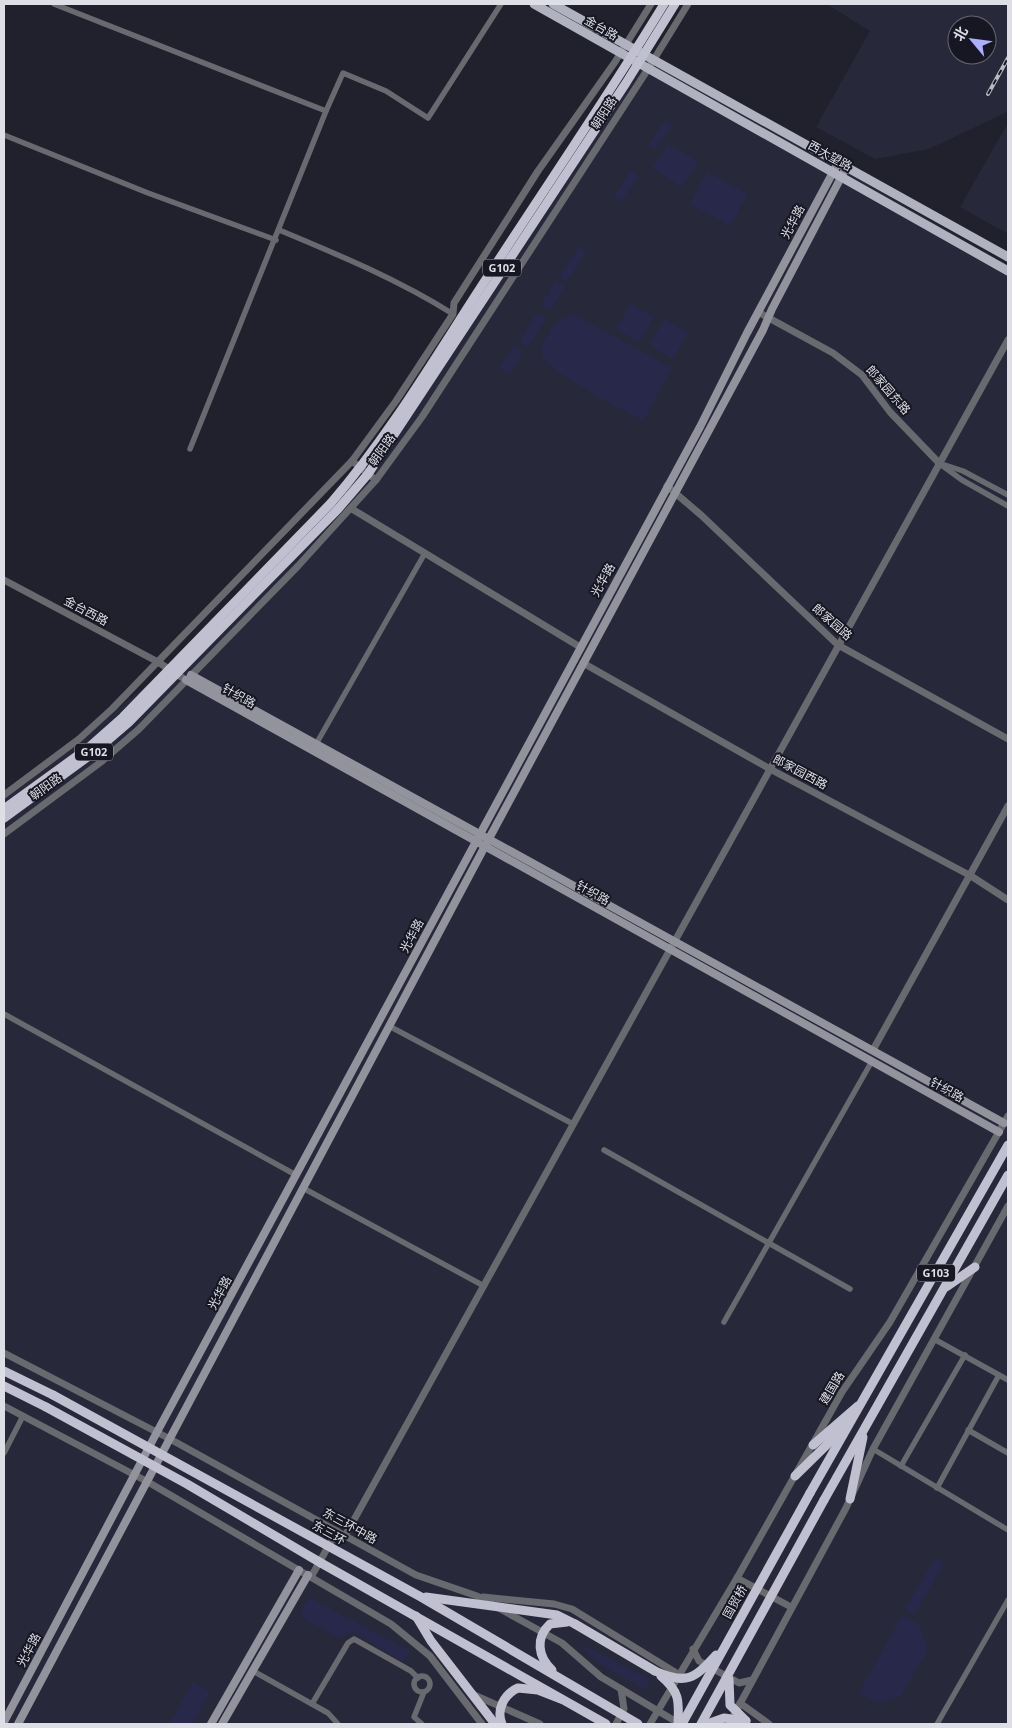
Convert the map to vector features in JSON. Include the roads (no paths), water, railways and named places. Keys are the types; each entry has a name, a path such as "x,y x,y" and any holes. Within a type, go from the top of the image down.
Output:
{"highway":[{"name":"朝阳路","path":"637,58 664,4"},
{"name":"朝阳路","path":"4,809 88,748 123,717 175,670 338,509 674,4"},
{"name":"朝阳路","path":"4,818 93,753 129,722 175,670"},
{"name":"G103","path":"854,1419 1008,1145"},
{"name":"G103","path":"701,1724 824,1500 1008,1175"},
{"path":"944,1288 975,1267"},
{"name":"东三环","path":"4,1371 53,1395 421,1597 638,1724"},
{"path":"4,1386 46,1407 606,1724"},
{"path":"813,1445 864,1401"},
{"path":"795,1476 854,1419"},
{"name":"国贸桥","path":"680,1724 810,1492 854,1419"},
{"path":"850,1499 866,1427"},
{"path":"421,1597 557,1615 655,1671 683,1680 699,1674 728,1641"},
{"path":"416,1616 431,1641 495,1724"},
{"path":"570,1684 544,1661 539,1645 542,1634 550,1624 562,1622 575,1624"},
{"path":"655,1671 676,1692 680,1724"},
{"path":"730,1672 728,1688 730,1705 748,1723"},
{"path":"502,1724 500,1711 505,1697 518,1688 538,1690 561,1699"},
{"path":"707,1724 724,1718 748,1723"}],"main road":[{"name":"金台路","path":"534,4 637,58"},
{"name":"金台路","path":"553,4 623,50"},
{"name":"西大望路","path":"637,58 839,161 1008,257"},
{"name":"西大望路","path":"650,65 1008,271"},
{"name":"光华路","path":"4,1722 157,1432 481,833 839,161"},
{"name":"光华路","path":"18,1724 485,846 676,492 847,166"},
{"name":"针织路","path":"189,677 315,747 476,841 999,1132"},
{"name":"针织路","path":"315,747 481,833 873,1050 1006,1119"},
{"path":"211,1724 299,1570"},
{"path":"222,1724 309,1576"}],"street":[{"path":"54,4 326,111"},
{"path":"190,449 276,240 326,111 343,74 386,91 428,118 501,4"},
{"name":"朝阳路","path":"4,795 79,739 112,709 352,461 396,401 453,314 454,303 538,171 623,50 651,4"},
{"name":"朝阳路","path":"4,834 100,762 139,729 352,509 376,480 422,417 688,4"},
{"path":"4,135 148,193 276,240"},
{"path":"279,230 386,275 453,314"},
{"name":"郎家园东路","path":"758,312 833,353 862,375 890,412 940,464 962,480 1008,506"},
{"path":"345,1536 1008,340"},
{"path":"352,461 376,480"},
{"name":"郎家园东路","path":"940,464 963,471 1008,495"},
{"name":"郎家园路","path":"667,486 676,492 838,645 1008,739"},
{"path":"352,509 580,647"},
{"path":"315,747 425,553"},
{"name":"金台西路","path":"4,580 175,670"},
{"name":"郎家园西路","path":"583,663 770,769 971,876 1008,900"},
{"name":"针织路","path":"175,670 189,677"},
{"path":"873,1050 971,876 1008,806"},
{"path":"4,1014 296,1175"},
{"path":"389,1026 573,1124"},
{"path":"724,1322 872,1061"},
{"name":"建国路","path":"650,1724 842,1392 890,1322 1006,1119"},
{"path":"604,1150 850,1289"},
{"path":"303,1188 484,1286"},
{"path":"729,1724 850,1499 873,1449 1008,1206"},
{"path":"934,1339 1008,1380"},
{"name":"东三环中路","path":"4,1352 170,1439 416,1575 477,1596 562,1643 600,1677 680,1724"},
{"path":"901,1466 965,1356"},
{"path":"936,1488 999,1375"},
{"path":"4,1406 148,1482 391,1624 430,1656 482,1724"},
{"path":"4,1454 23,1416"},
{"path":"968,1430 1008,1453"},
{"path":"873,1449 1008,1530"},
{"path":"309,1576 337,1531"},
{"path":"736,1578 791,1607"},
{"path":"477,1596 554,1604 572,1609 678,1674"},
{"path":"937,1724 1008,1600"},
{"path":"312,1704 348,1643 354,1639 411,1671 418,1678"},
{"path":"694,1649 699,1661 739,1683 752,1680"},
{"path":"253,1671 328,1713 338,1724"},
{"path":"418,1678 425,1677 430,1682 430,1687 424,1692 414,1717 422,1724"},
{"path":"418,1678 415,1682 415,1687 419,1691 424,1692"},
{"path":"454,1686 540,1724"},
{"path":"616,1724 624,1710 621,1689"},
{"path":"740,1703 769,1724"}],"railway":[{"path":"988,94 1008,58"}]}
